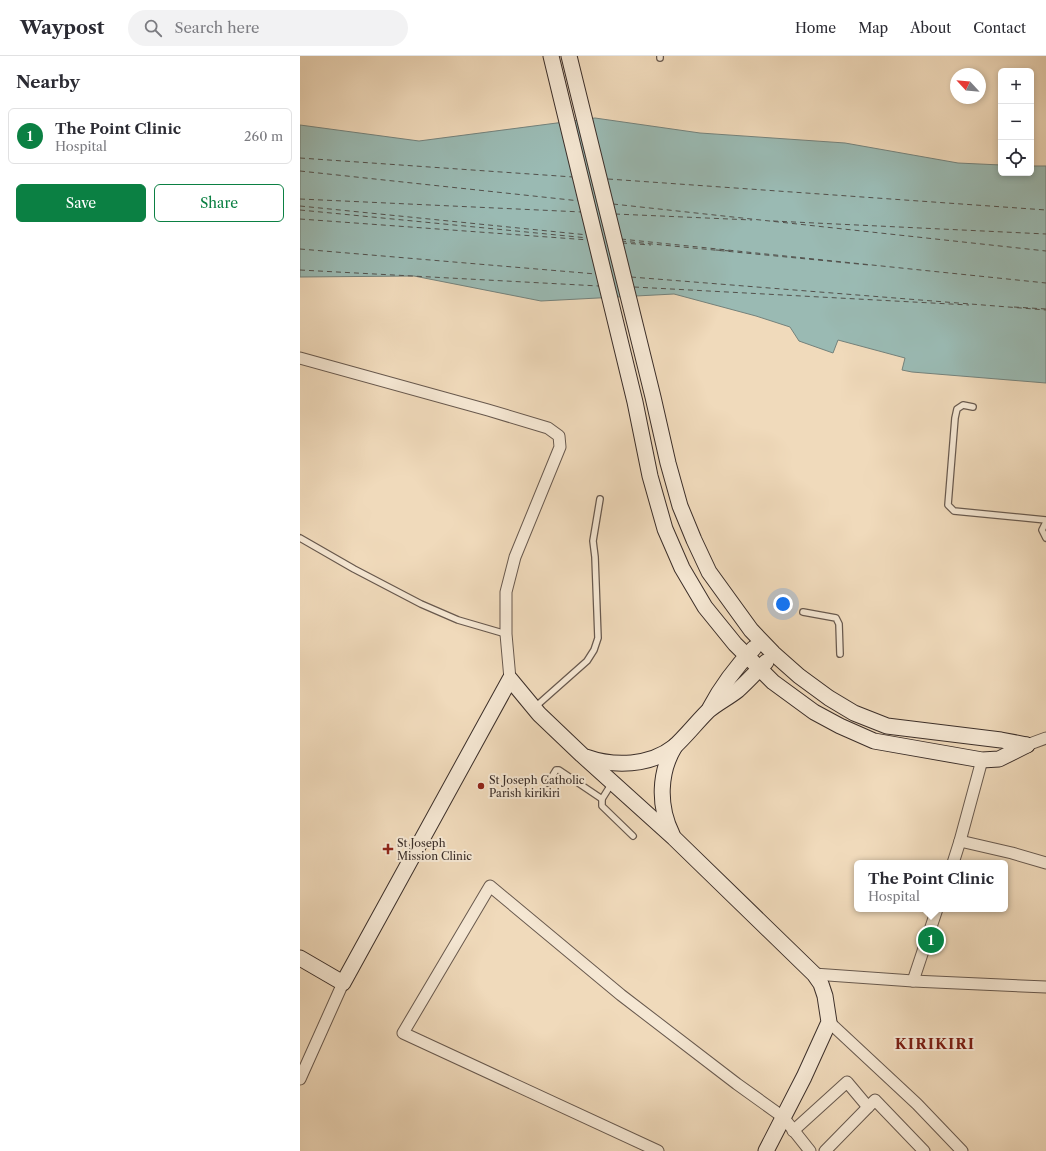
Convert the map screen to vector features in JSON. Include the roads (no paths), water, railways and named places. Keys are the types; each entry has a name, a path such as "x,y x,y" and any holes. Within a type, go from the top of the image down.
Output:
{"main road":[{"path":"551,56 635,402 650,476 665,529 679,561 705,607 724,632 773,682 814,712 840,726 874,741 982,760 999,759 1027,745"},
{"path":"569,56 668,463 680,506 709,572 728,599 773,654 799,676 829,698 854,713 887,726 1001,740 1027,745"},
{"path":"709,710 719,690 761,641"},
{"path":"674,838 666,819 662,798 665,769 668,757 675,746 709,710 738,690 773,654"},
{"path":"300,958 343,983 510,679 534,708 582,756 674,838 814,974 822,984 829,1022 804,1077 766,1151"},
{"path":"582,756 597,761 625,763 653,758 665,753 675,746"}],"street":[{"path":"300,358 495,412 548,428 559,436 560,447 515,557 506,592 506,634 510,679"},
{"path":"1027,745 1046,738"},
{"path":"954,860 982,760"},
{"path":"960,841 1012,853 1046,863"},
{"path":"658,1151 403,1033 490,886 621,994 736,1084 783,1117 810,1151"},
{"path":"913,981 936,912"},
{"path":"814,974 913,981 1046,987"},
{"path":"300,1079 343,983"},
{"path":"829,1022 917,1104 962,1151"},
{"path":"794,1132 848,1082 868,1107"},
{"path":"825,1151 875,1100 924,1151"}],"lane":[{"path":"974,407 963,406 958,409 955,418 948,505 954,511 1046,521 1042,530 1046,538"},
{"path":"534,708 587,661 594,650 598,638 593,541 600,499"},
{"path":"300,538 421,604 458,620 506,634"},
{"path":"803,612 836,618 839,624 840,654"},
{"path":"548,783 556,770 559,770 602,799"},
{"path":"612,783 602,799 602,806 633,836"}],"water":[{"path":"595,118 700,133 845,143 958,163 998,165 998,176 1034,176 1034,166 1046,166 1046,383 902,370 905,358 838,340 833,353 799,341 790,327 756,316 674,294 541,301 414,276 300,277 300,125 419,141"}],"place":[{"name":"St Joseph Catholic Parish kirikiri","path":"481,786"},
{"name":"St Joseph Mission Clinic","path":"388,849"},
{"name":"The Point Clinic","path":"931,940"}],"district":[{"name":"KIRIKIRI","path":"935,1043"}]}
